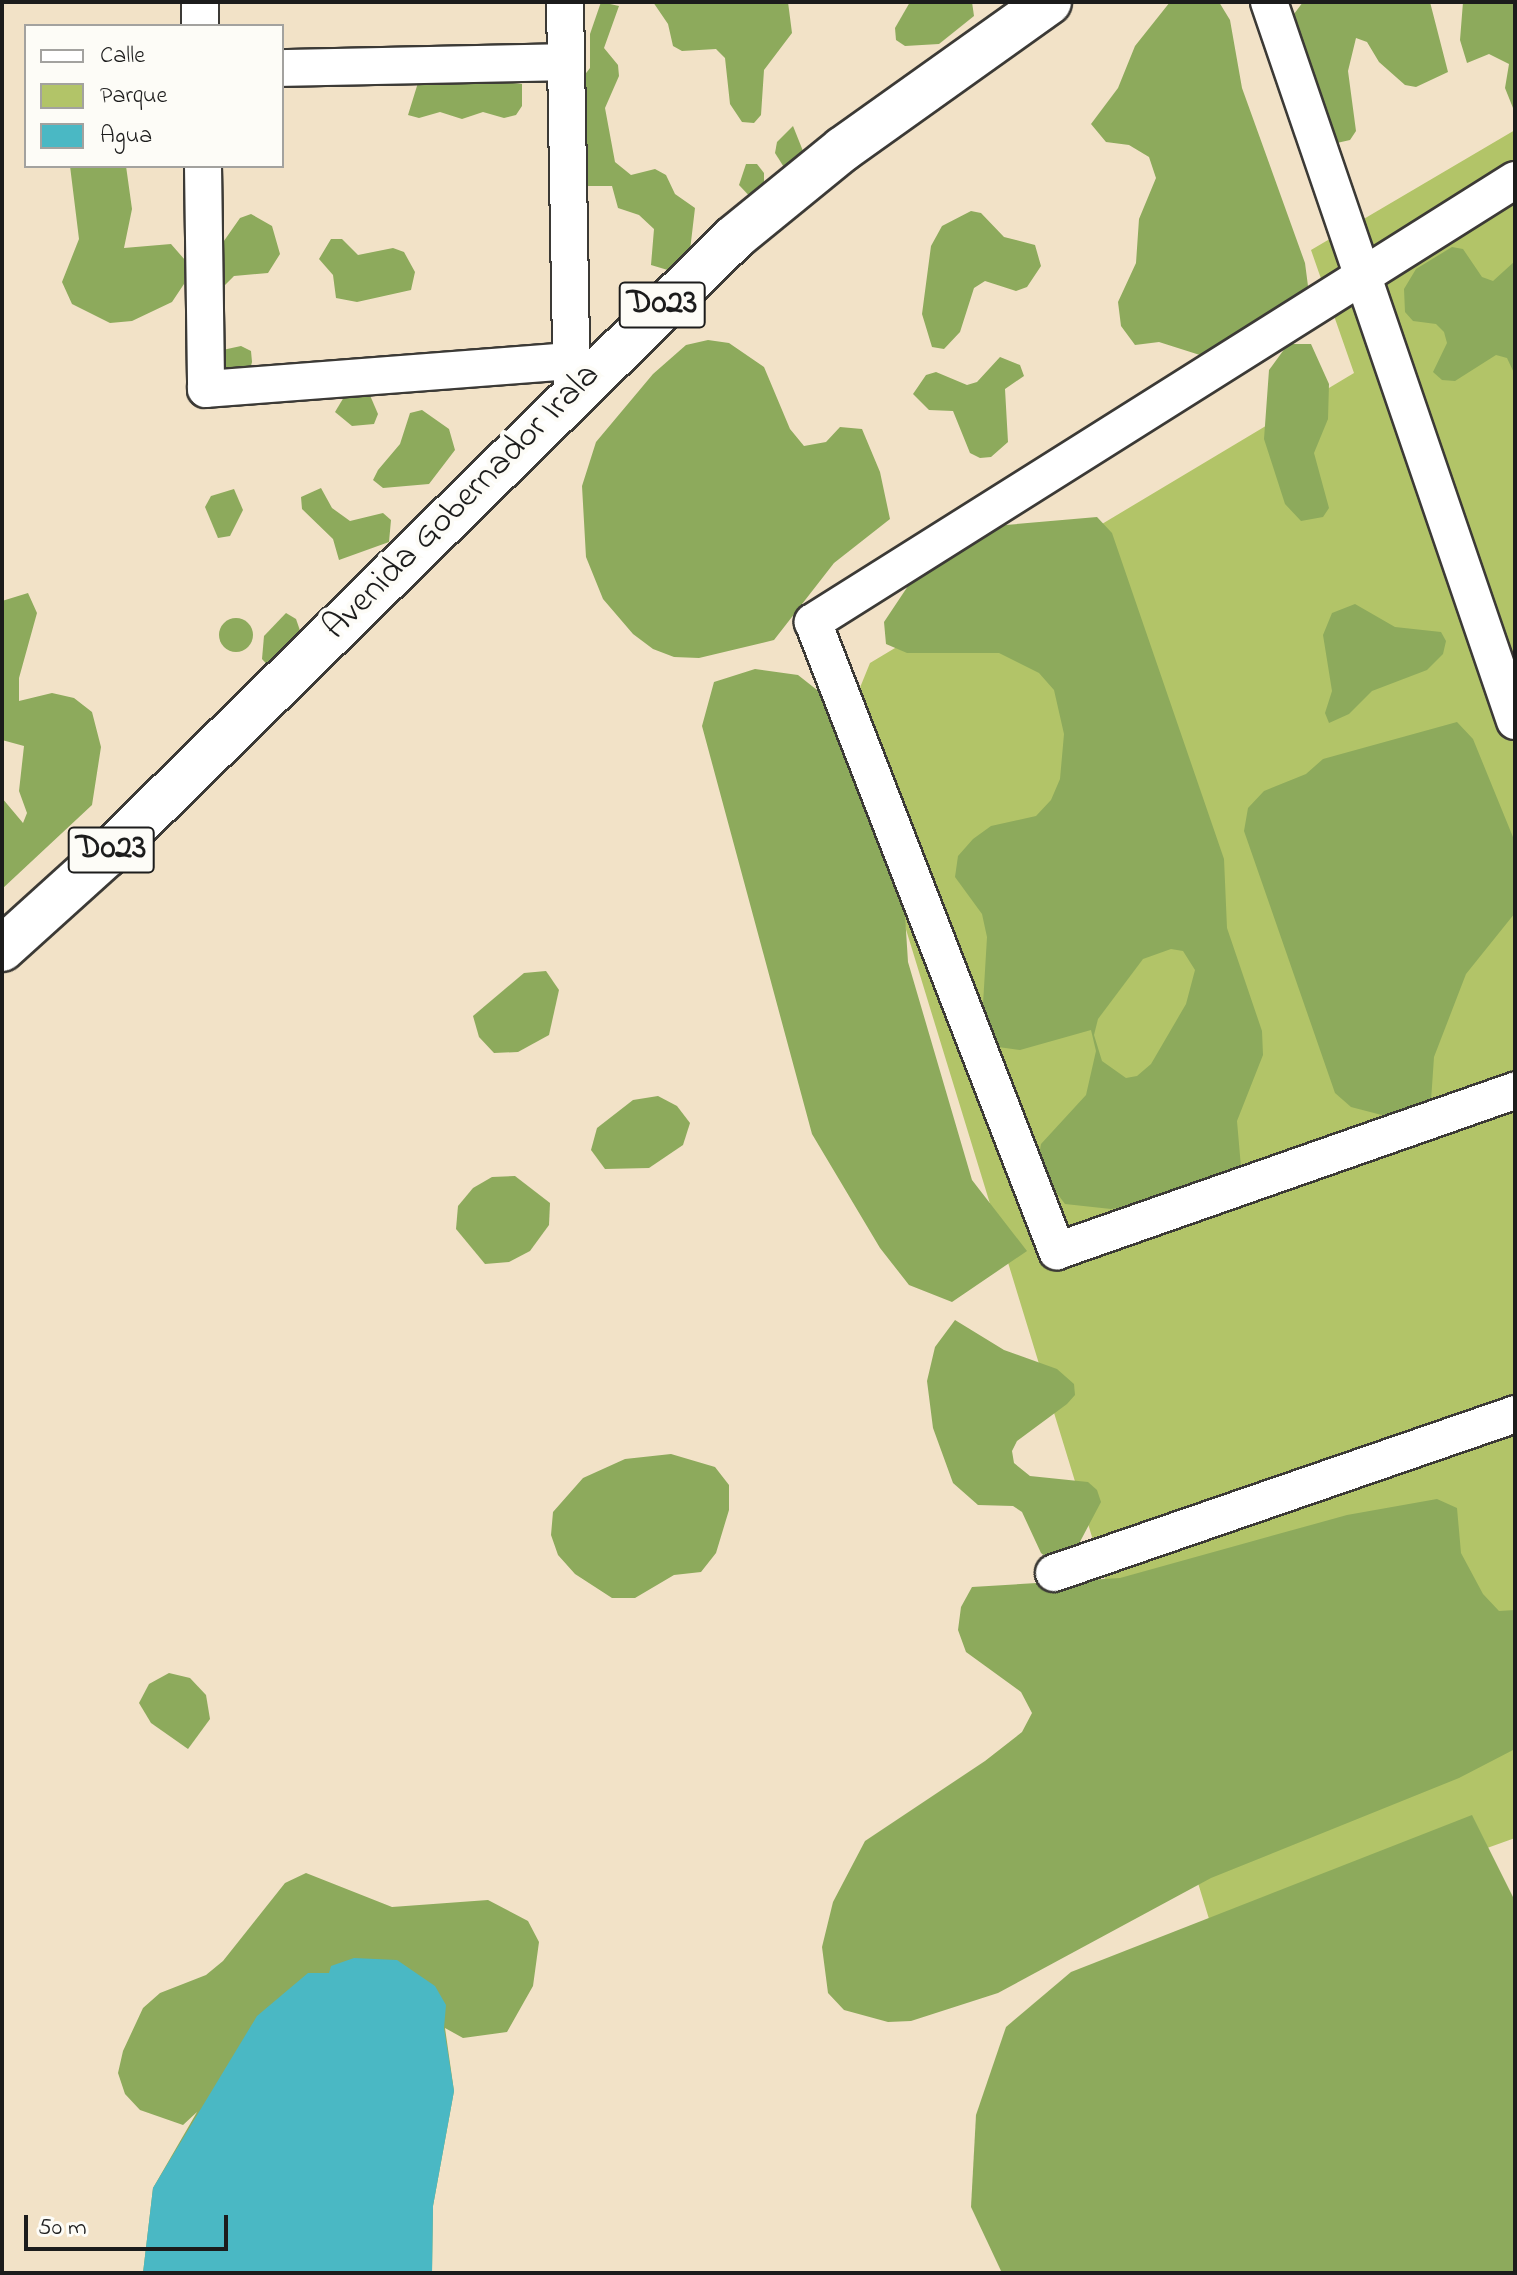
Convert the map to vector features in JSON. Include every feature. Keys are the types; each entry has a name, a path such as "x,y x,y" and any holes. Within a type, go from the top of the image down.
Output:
{"main road":[{"name":"Avenida Gobernador Irala","path":"6,950 572,377 843,149 1049,2"}],"street":[{"path":"200,2 200,24"},
{"path":"203,168 206,389 572,377 565,2"},
{"path":"1269,2 1365,274 1515,721"},
{"path":"284,68 566,62"},
{"path":"1515,180 813,622 1057,1251 1515,1091"},
{"path":"1054,1573 1515,1414"}],"green space":[{"path":"601,2 619,6 604,48 618,65 619,76 605,108 615,162 631,175 655,169 666,175 675,194 695,208 689,259 671,271 651,265 654,229 639,215 618,208 612,186 579,186 583,77 590,68 590,34"},
{"path":"653,2 788,2 792,33 764,70 761,115 754,123 742,122 730,104 725,58 716,49 682,51 673,46 668,24"},
{"path":"910,2 972,2 974,16 939,44 905,46 896,40 895,28"},
{"path":"1170,2 1219,2 1230,20 1242,88 1305,263 1308,286 1295,305 1203,356 1159,342 1135,345 1121,326 1118,302 1136,263 1139,219 1156,178 1149,157 1129,145 1106,142 1091,124 1118,88 1135,46"},
{"path":"1303,2 1430,2 1448,72 1416,87 1405,85 1379,62 1367,42 1356,38 1348,71 1356,131 1350,140 1328,145 1293,36 1294,14"},
{"path":"1463,2 1515,2 1515,113 1505,88 1509,64 1489,54 1467,63 1460,40"},
{"path":"421,73 522,84 522,106 516,115 504,118 483,112 462,119 440,112 419,118 408,115"},
{"path":"793,126 805,156 787,172 775,153 777,142"},
{"path":"1515,130 1515,1838 1217,1945 844,727 870,663 1354,373 1311,250"},
{"path":"746,164 757,164 764,173 764,185 754,201 739,185"},
{"path":"70,168 126,168 132,209 124,248 171,244 185,260 184,284 172,302 132,321 110,323 72,304 62,282 79,239"},
{"path":"971,211 981,213 1004,237 1035,245 1041,266 1027,287 1016,291 985,281 974,288 960,332 944,349 932,347 922,314 931,246 942,226"},
{"path":"251,214 272,226 280,254 268,273 234,276 219,291 219,248 240,218"},
{"path":"331,239 342,239 358,255 393,248 404,252 415,272 411,290 357,302 336,298 333,275 319,259"},
{"path":"1452,247 1463,249 1482,277 1493,281 1515,261 1515,375 1507,358 1496,355 1455,381 1442,380 1433,372 1447,343 1444,332 1436,324 1413,321 1405,312 1404,289 1416,269"},
{"path":"708,340 729,343 764,367 790,429 804,446 826,442 840,427 862,429 880,472 890,519 834,563 774,640 699,658 674,657 653,649 633,634 603,599 586,557 582,486 596,442 653,374 686,345"},
{"path":"1288,344 1311,344 1329,384 1328,419 1314,453 1329,508 1323,517 1301,521 1285,504 1264,439 1269,370"},
{"path":"241,346 251,351 252,362 242,399 234,407 224,407 206,393 218,351"},
{"path":"1000,357 1020,365 1024,376 1005,389 1008,442 991,457 980,458 970,453 953,411 929,410 913,394 926,375 936,372 967,385 977,382"},
{"path":"347,392 369,393 378,414 374,424 352,426 335,412"},
{"path":"422,410 449,429 455,450 429,484 383,488 373,480 378,470 400,444 410,413"},
{"path":"321,488 332,508 350,521 383,513 391,520 389,542 339,560 333,539 302,509 301,497"},
{"path":"234,489 243,510 230,536 218,538 205,507 211,496"},
{"path":"1097,517 1112,533 1224,859 1227,928 1262,1031 1263,1055 1237,1121 1241,1167 1159,1203 1111,1209 1065,1204 1037,1167 1041,1144 1086,1095 1096,1051 1091,1030 1020,1050 998,1047 986,1028 983,1004 987,937 982,914 955,877 958,856 973,839 991,826 1036,816 1051,800 1060,779 1064,734 1054,690 1039,673 999,653 907,653 886,644 884,622 922,565 958,540 1006,525","holes":["1171,949 1183,951 1195,970 1186,1004 1151,1064 1137,1076 1126,1078 1102,1061 1094,1035 1098,1019 1143,959"]},
{"path":"28,593 37,613 19,678 19,701 52,693 74,698 92,712 101,747 92,805 2,889 2,798 23,823 27,813 19,791 24,746 2,740 2,601"},
{"path":"1355,604 1395,627 1441,632 1446,641 1443,654 1427,670 1372,691 1349,714 1329,723 1325,713 1332,691 1323,635 1332,613"},
{"path":"286,613 296,619 307,651 272,670 262,659 264,636"},
{"path":"236,618 248,623 253,635 248,647 236,652 224,647 219,635 224,623"},
{"path":"755,669 798,675 831,701 882,825 905,915 908,962 972,1180 1027,1251 952,1302 909,1285 880,1248 812,1134 702,726 714,682"},
{"path":"1457,722 1473,739 1515,842 1515,913 1466,974 1434,1057 1431,1101 1419,1119 1397,1119 1351,1107 1335,1093 1244,831 1248,808 1264,791 1306,774 1323,759"},
{"path":"546,971 559,990 549,1035 518,1052 494,1053 479,1037 473,1016 524,973"},
{"path":"658,1096 677,1106 690,1123 683,1145 649,1168 605,1169 591,1150 597,1128 633,1100"},
{"path":"515,1176 550,1203 549,1225 530,1251 509,1262 485,1264 456,1229 458,1206 473,1188 492,1177"},
{"path":"955,1320 1004,1350 1057,1369 1074,1384 1075,1395 1067,1404 1017,1441 1012,1451 1014,1463 1030,1476 1088,1482 1097,1490 1101,1502 1073,1555 1051,1561 1041,1553 1022,1512 1013,1506 978,1505 953,1483 933,1428 927,1381 935,1347"},
{"path":"671,1454 715,1467 729,1485 729,1510 716,1553 701,1572 674,1575 635,1598 612,1598 575,1574 558,1555 551,1535 553,1512 583,1478 625,1459"},
{"path":"1437,1499 1457,1508 1461,1553 1483,1594 1499,1611 1515,1610 1515,1749 1459,1778 1211,1878 998,1993 911,2021 888,2022 844,2010 828,1993 822,1947 833,1902 865,1841 985,1761 1022,1732 1032,1713 1021,1692 966,1652 958,1630 961,1607 972,1587 1120,1578 1347,1515"},
{"path":"169,1673 190,1678 206,1695 210,1719 188,1749 151,1723 139,1703 149,1684"},
{"path":"1472,1815 1515,1901 1515,2273 1002,2273 971,2207 976,2115 1006,2027 1071,1972"},
{"path":"306,1873 392,1907 488,1900 528,1921 539,1942 533,1986 507,2032 463,2038 445,2028 454,2091 433,2206 432,2273 143,2273 153,2188 197,2112 183,2125 140,2110 125,2094 118,2073 123,2051 143,2008 160,1993 206,1975 223,1961 285,1883"}],"water":[{"path":"354,1958 397,1960 435,1986 446,2005 444,2028 454,2091 433,2206 432,2273 143,2273 153,2188 257,2016 308,1973 329,1973 331,1966"}]}
